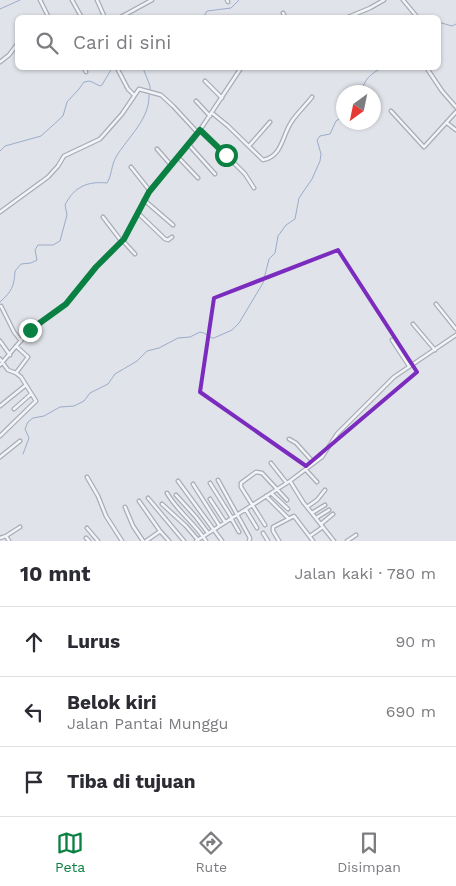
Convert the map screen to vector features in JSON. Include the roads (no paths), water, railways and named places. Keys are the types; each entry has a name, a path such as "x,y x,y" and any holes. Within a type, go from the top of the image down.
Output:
{"street":[{"path":"40,0 48,15"},
{"path":"72,0 80,15"},
{"path":"97,0 104,15"},
{"path":"126,15 138,6 152,0"},
{"path":"354,15 384,0"},
{"path":"403,0 416,15"},
{"path":"0,62 15,47"},
{"path":"118,70 128,90 134,96"},
{"path":"0,436 36,402 16,373 8,370 1,362 10,355 16,346 39,323 66,304 96,267 122,242 150,191 198,134 240,70"},
{"path":"428,70 442,91 456,107"},
{"path":"205,81 222,98"},
{"path":"0,212 48,177 64,156 100,139 122,114 139,89 161,96 173,106 198,134"},
{"path":"196,101 249,146 262,160 273,156 285,137 291,122 312,97"},
{"path":"391,111 424,147 456,112"},
{"path":"249,146 270,122"},
{"path":"447,123 456,130"},
{"path":"200,130 245,174 254,188"},
{"path":"189,145 215,174"},
{"path":"157,149 171,165"},
{"path":"178,157 198,178"},
{"path":"131,167 150,191"},
{"path":"144,200 174,225"},
{"path":"138,213 165,239 168,240 172,237"},
{"path":"103,216 122,242 135,254"},
{"path":"436,304 456,329"},
{"path":"1,306 14,332 21,341"},
{"path":"413,324 434,350"},
{"path":"162,504 191,531 197,540 246,510 314,464 322,457 337,434 394,377 456,335"},
{"path":"392,340 409,366"},
{"path":"0,341 10,355"},
{"path":"16,346 28,358 16,373"},
{"path":"0,406 26,385"},
{"path":"14,409 31,394"},
{"path":"289,439 296,443 314,464"},
{"path":"0,458 20,441"},
{"path":"271,463 334,541"},
{"path":"306,470 317,482"},
{"path":"264,525 240,486 241,483 256,472 265,474 287,500"},
{"path":"87,477 98,496 106,516 122,541"},
{"path":"218,480 251,539 249,541"},
{"path":"178,481 212,530 222,541"},
{"path":"210,483 239,532"},
{"path":"194,484 219,526"},
{"path":"307,507 317,500 325,490"},
{"path":"167,493 173,503 206,541"},
{"path":"271,493 288,509"},
{"path":"176,495 208,533"},
{"path":"266,496 288,518"},
{"path":"148,498 184,541"},
{"path":"210,499 225,522"},
{"path":"140,501 169,541"},
{"path":"312,513 325,505"},
{"path":"125,507 133,526 145,541 160,531"},
{"path":"246,510 257,528"},
{"path":"316,518 329,510"},
{"path":"309,536 333,514"},
{"path":"279,541 273,531 273,527 295,516 313,541"},
{"path":"0,538 20,527"},
{"path":"87,528 98,541"},
{"path":"263,533 268,541"},
{"path":"348,541 356,535"},
{"path":"6,536 9,541"},
{"path":"86,538 89,541"}],"waterway":[{"path":"0,9 20,0"},
{"path":"205,15 207,11 231,8 239,0"},
{"path":"441,23 452,26 456,24"},
{"path":"0,151 5,146 41,136 63,116 67,102 84,82 90,81 100,86 111,70"},
{"path":"144,70 150,90"},
{"path":"364,85 368,77 378,70"},
{"path":"0,302 12,288 15,271 21,264 37,260 35,250 38,245 53,245 60,241 67,215 65,205 73,194 87,184 107,183 116,157 146,112 149,95"},
{"path":"23,454 29,438 25,429 28,422 33,418 44,416 60,407 74,406 84,401 90,393 108,384 115,374 137,361 147,351 159,348 178,338 190,337 200,332 214,338 232,330 239,323 263,283 269,259 275,253 278,236 286,225 295,219 299,198 312,179 320,161 321,154 317,140 320,136 330,134 336,121"}]}
